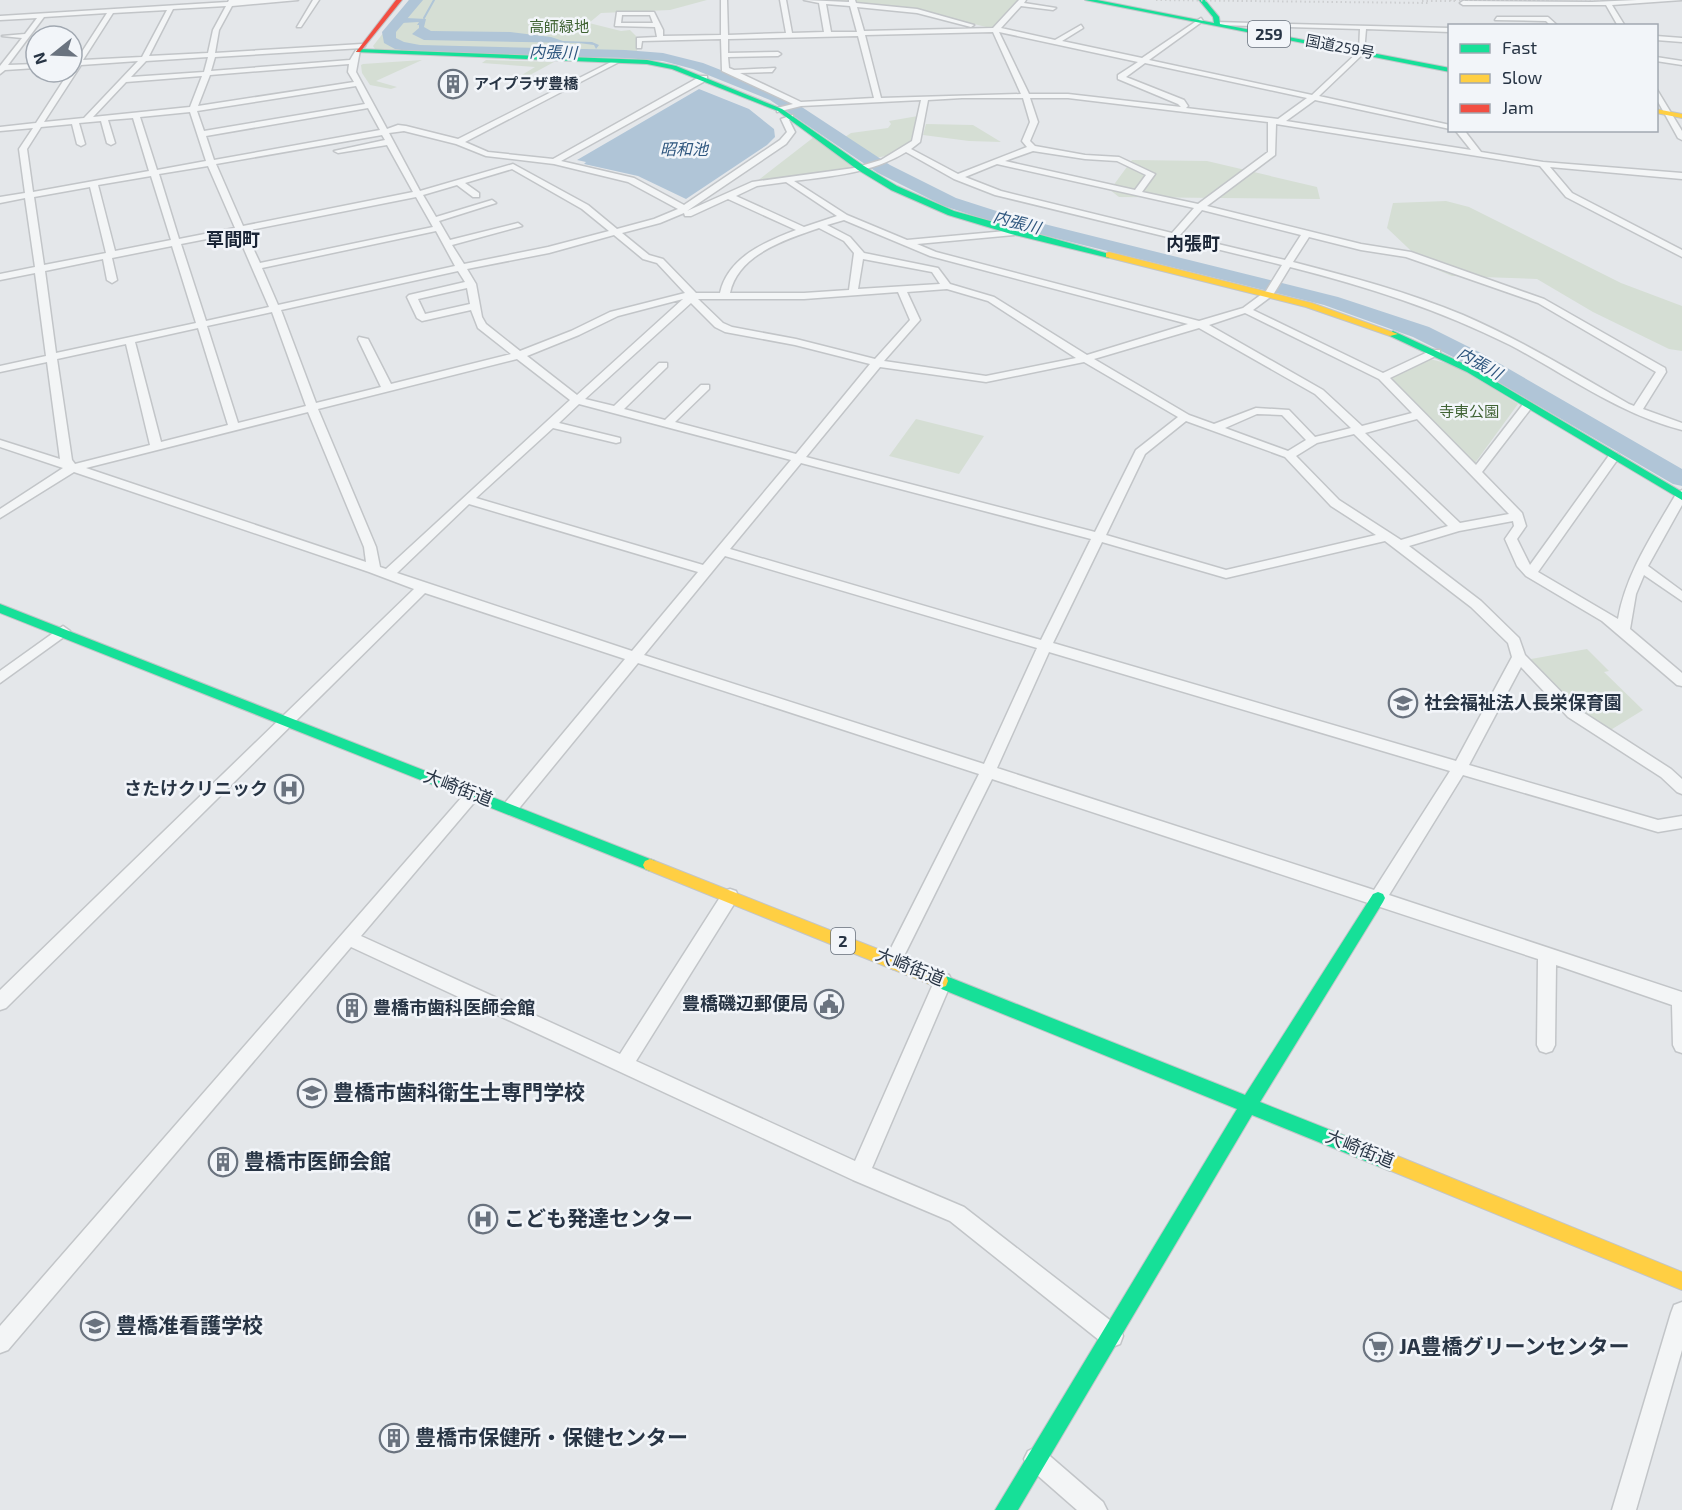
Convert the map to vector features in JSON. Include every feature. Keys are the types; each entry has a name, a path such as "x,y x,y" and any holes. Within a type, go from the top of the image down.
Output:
{"main road":[{"path":"358,53 399,0"},
{"name":"国道259号","path":"1088,0 1201,20 1448,70"},
{"path":"1202,0 1216,17 1217,24"},
{"path":"358,53 661,64 704,78 790,108 863,167 923,202 1014,232 1269,294 1356,320 1436,352 1682,496"},
{"name":"大崎街道","path":"0,608 510,808 1250,1103 1682,1281"},
{"path":"1006,1510 1250,1103 1378,898"}],"street":[{"path":"0,18 232,1 295,0"},
{"path":"299,26 316,0"},
{"path":"724,0 725,69 772,89 790,108"},
{"path":"783,0 789,34"},
{"path":"807,0 917,11 1143,62 1314,97 1364,122 1478,153 1543,164 1682,176"},
{"path":"1460,1 1608,4 1679,0"},
{"path":"232,1 216,30 213,54 193,109 211,164 275,308 312,407 370,547 374,569"},
{"path":"1460,1 1483,12"},
{"path":"822,2 828,33"},
{"path":"639,47 639,39 992,29 1021,2 1053,8"},
{"path":"853,3 878,99"},
{"path":"1608,4 1621,24"},
{"path":"85,121 145,58 172,6"},
{"path":"84,50 112,10"},
{"path":"658,25 617,25 619,13 652,14 658,25 660,30 660,38"},
{"path":"36,24 42,15"},
{"path":"1508,24 1494,18 1548,19 1553,24"},
{"path":"1186,109 1181,102 1121,77 1201,20"},
{"path":"1217,24 1448,30"},
{"path":"1056,42 1082,27"},
{"path":"1275,122 1314,97 1362,52 1364,28"},
{"path":"992,29 1026,96 1034,122 1026,141 1032,148"},
{"path":"5,36 24,36"},
{"path":"1658,38 1682,40"},
{"path":"1,70 24,40"},
{"path":"84,62 213,54 358,53"},
{"path":"124,80 206,75 358,53"},
{"path":"358,53 352,72 418,194 471,284 477,317 482,326 577,400 1098,537 1226,574 1386,537"},
{"path":"725,55 778,54"},
{"path":"1658,59 1682,63"},
{"path":"459,142 617,61"},
{"path":"1,70 24,67"},
{"path":"728,71 772,70"},
{"path":"554,162 704,78"},
{"path":"0,129 252,103 358,83"},
{"path":"63,84 23,149 54,358 66,460 72,468"},
{"path":"1658,94 1682,138"},
{"path":"790,108 878,99 1068,96 1186,109 1275,122 1364,122 1448,126"},
{"path":"0,369 462,267 555,249 683,216 731,197 755,184 884,162 916,142 926,97"},
{"path":"201,134 370,105"},
{"path":"657,221 684,209 787,138 791,132 785,119 790,108"},
{"path":"136,115 234,427"},
{"path":"104,119 111,143"},
{"path":"75,122 81,144"},
{"path":"1174,236 1200,207 1272,153 1275,122"},
{"path":"0,200 211,164 382,127 406,128 459,142 486,154 554,162 631,180 684,209"},
{"path":"1461,132 1478,153"},
{"path":"338,151 390,142"},
{"path":"957,177 1032,148 1127,162 1151,174 1137,193"},
{"path":"906,149 957,177 1023,200 1374,286 1461,318 1515,344 1625,406 1682,427"},
{"path":"998,162 1307,232 1361,247 1408,255 1541,302 1660,368 1661,372 1637,410"},
{"path":"1543,164 1569,195 1682,254"},
{"path":"0,277 418,194 453,180 513,166 585,207 646,257 660,261 719,325 729,330 796,342 877,363 986,379 1085,358 1202,325 1246,310 1269,294 1307,232"},
{"path":"453,180 476,195"},
{"path":"788,180 844,217 904,243 1009,275 1202,325 1319,392 1457,527"},
{"path":"94,185 112,280"},
{"path":"731,197 806,231"},
{"path":"257,266 436,224 492,204"},
{"path":"725,294 729,278 741,263 755,252 844,217"},
{"path":"820,225 847,239 858,255 853,293"},
{"path":"448,243 518,226"},
{"path":"904,243 1014,232"},
{"path":"858,255 935,270 947,286"},
{"path":"471,284 412,297 422,318 475,306"},
{"path":"0,514 72,468 519,355 575,333 614,314 651,303 725,294 804,296 947,286 991,299 1185,417 1288,455 1335,503 1399,545 1476,604 1514,641 1519,657 1573,713 1666,774 1682,788"},
{"path":"510,808 915,320 901,289"},
{"path":"388,574 467,499 692,297"},
{"path":"1246,310 1383,377 1518,516 1520,526 1511,539 1523,566 1545,584 1607,618 1682,681"},
{"path":"363,339 387,388"},
{"path":"130,340 156,447"},
{"path":"1383,377 1436,352"},
{"path":"617,410 663,365"},
{"path":"668,423 705,387"},
{"path":"1475,474 1528,405"},
{"path":"1214,428 1256,411 1285,412 1313,441"},
{"path":"1288,455 1313,441 1419,415"},
{"path":"893,961 987,773 1045,646 1140,452 1185,417"},
{"path":"550,424 616,440"},
{"path":"0,443 374,569 423,588 987,773 1378,898 1681,1000 1682,1045"},
{"path":"1531,573 1614,456"},
{"path":"1623,630 1629,594 1641,567 1682,496"},
{"path":"467,499 706,570"},
{"path":"1399,545 1457,527 1518,516"},
{"path":"722,550 1658,826 1682,822"},
{"path":"1641,567 1682,597"},
{"path":"0,1002 423,588"},
{"path":"0,678 63,631"},
{"path":"1378,898 1459,769 1519,657"},
{"path":"0,1342 474,794"},
{"path":"624,1064 730,896"},
{"path":"349,938 860,1173 957,1214 1112,1336"},
{"path":"1546,1045 1547,955"},
{"path":"860,1173 943,981"},
{"path":"1624,1510 1682,1313"},
{"path":"1036,1459 1095,1510"}],"green space":[{"name":"高師緑地","path":"409,0 707,0 670,10 601,13 589,23 621,31 630,30 638,38 637,52 578,53 576,56 375,49 373,46"},
{"path":"817,0 1020,0 994,28 990,28 918,10"},
{"path":"422,60 376,81 397,87 391,89 370,85 362,73 361,65 363,64"},
{"path":"486,60 554,62 517,82 512,81 535,67 482,63"},
{"path":"918,116 910,143 891,155 875,158 845,137 851,133 888,128 891,124 889,121"},
{"path":"926,124 973,125 1001,142 969,141 923,135"},
{"path":"814,137 854,168 756,182"},
{"path":"1132,160 1207,161 1317,187 1320,199 1119,197 1110,190"},
{"path":"1446,201 1469,207 1621,283 1682,306 1682,351 1669,349 1593,312 1537,279 1452,276 1426,265 1387,228 1393,203"},
{"name":"寺東公園","path":"1429,359 1464,371 1518,404 1475,463 1470,462 1390,380"},
{"path":"916,419 984,436 959,474 889,456"},
{"path":"1587,649 1609,671 1604,672 1643,710 1609,731 1578,711 1532,664 1531,659"}],"water":[{"path":"406,18 426,19 424,27 431,31 510,32 551,37 563,41 592,42 599,45 596,49 594,45 579,43 424,40 412,34 419,28 417,25 419,22 401,23"},
{"name":"昭和池","path":"699,89 749,109 774,129 775,137 767,145 686,199 638,176 584,164 586,162 577,160"}],"waterway":[{"name":"内張川","path":"416,0 389,32 389,40 400,46 420,49 625,54 663,57 698,66 776,97 884,169 950,202 1006,220 1331,301 1421,332 1475,359 1682,479"},
{"path":"424,18 434,0"}],"railway":[{"path":"1156,0 1429,3"},
{"path":"1450,0 1603,0"},
{"path":"1422,1 1457,1"}],"traffic: fast":[{"path":"1088,0 1448,70"},
{"path":"1202,0 1216,17 1217,23"},
{"path":"358,51 647,62 674,67 780,110 861,168 894,188 951,213 1014,232 1109,255"},
{"path":"1393,334 1470,370 1682,497"},
{"path":"0,608 650,865"},
{"path":"1006,1510 1250,1103 1378,898"},
{"path":"940,981 1390,1162"}],"traffic: slow":[{"path":"1658,111 1682,116"},
{"path":"1109,255 1309,305 1393,334"},
{"path":"650,865 940,981"},
{"path":"1390,1162 1682,1281"}],"traffic: jam":[{"path":"358,51 399,0"}],"place":[{"name":"アイプラザ豊橋","path":"453,84"},
{"name":"社会福祉法人長栄保育園","path":"1403,703"},
{"name":"さたけクリニック","path":"289,789"},
{"name":"豊橋磯辺郵便局","path":"829,1004"},
{"name":"豊橋市歯科医師会館","path":"352,1008"},
{"name":"豊橋市歯科衛生士専門学校","path":"312,1093"},
{"name":"豊橋市医師会館","path":"223,1162"},
{"name":"こども発達センター","path":"483,1219"},
{"name":"豊橋准看護学校","path":"95,1326"},
{"name":"JA豊橋グリーンセンター","path":"1378,1347"},
{"name":"豊橋市保健所・保健センター","path":"394,1438"}],"district":[{"name":"草間町","path":"233,240"},
{"name":"内張町","path":"1193,244"}]}
